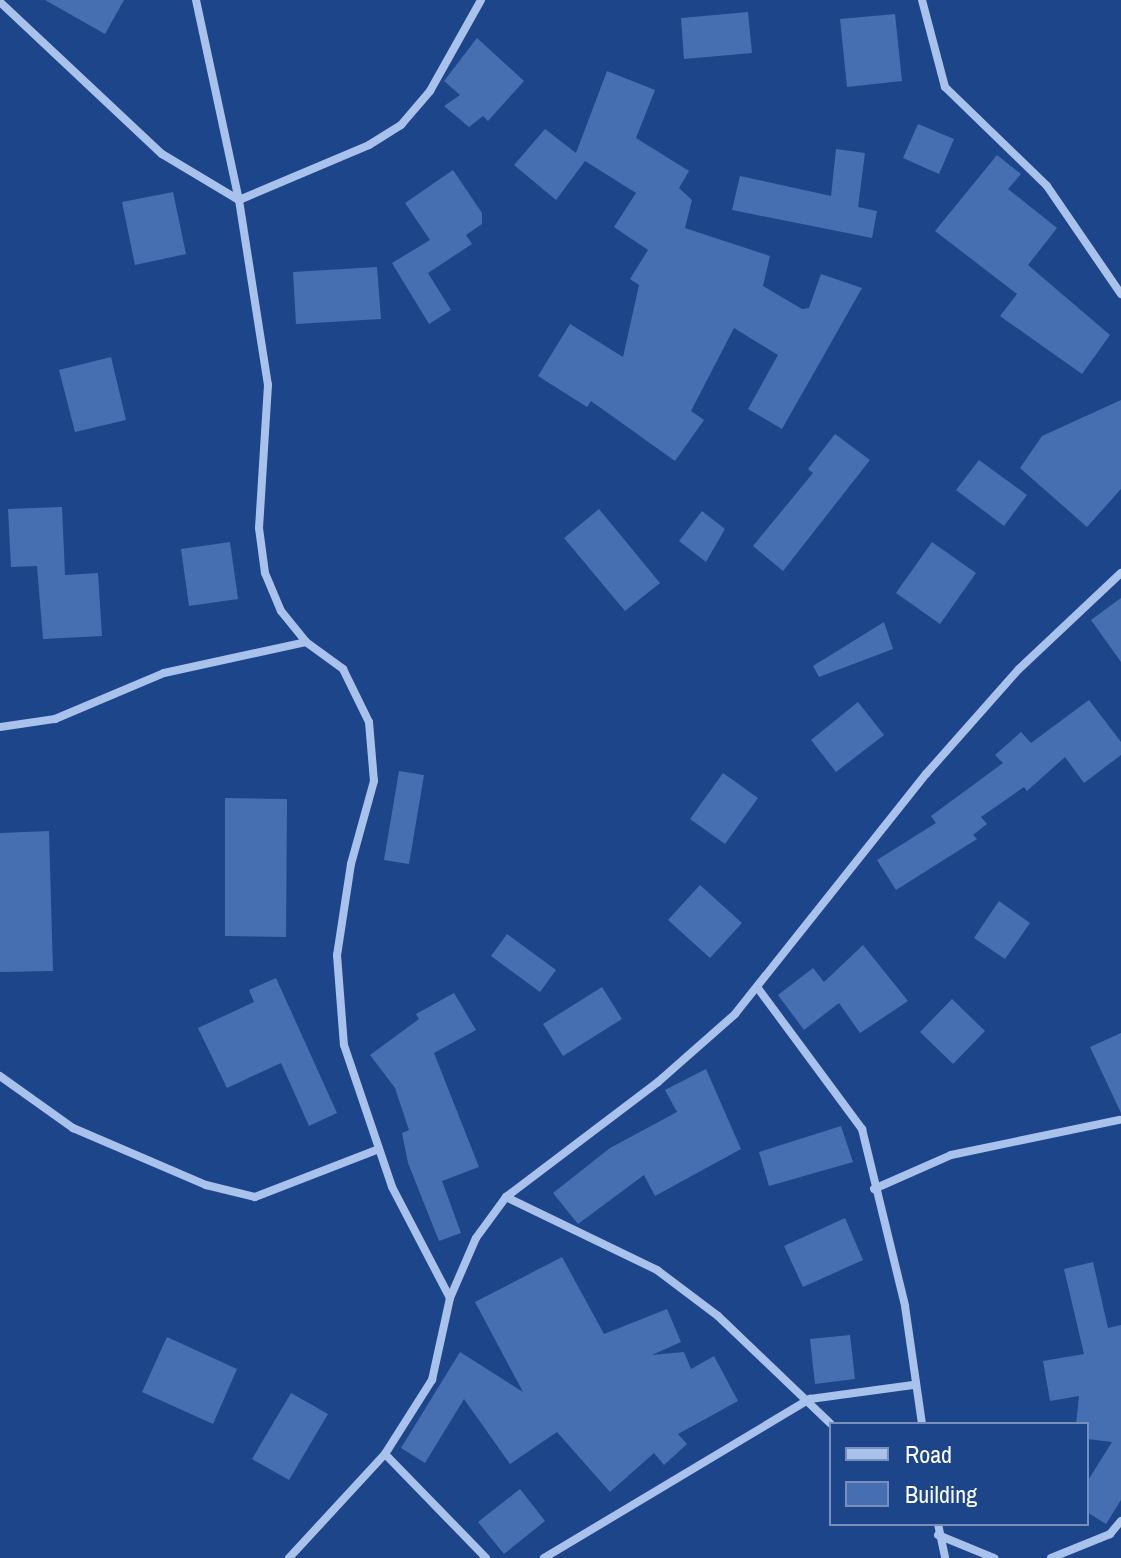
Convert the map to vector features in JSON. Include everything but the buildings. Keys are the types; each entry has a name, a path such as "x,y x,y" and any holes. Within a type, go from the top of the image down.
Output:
{"street":[{"path":"196,0 239,200 268,385 259,528 265,573 281,611 306,642 343,669 369,722 374,781 351,864 337,955 344,1045 379,1149 450,1298"},
{"path":"239,200 306,174 401,125 430,91 481,0"},
{"path":"922,0 945,87 1047,186 1121,294"},
{"path":"0,2 162,154 239,200"},
{"path":"289,1558 385,1454 432,1380 450,1298 476,1238 506,1197 658,1082 757,987 988,704 1121,573"},
{"path":"0,727 55,719 164,673 306,642"},
{"path":"757,987 862,1129 874,1189 905,1306 913,1385 922,1422"},
{"path":"0,1076 73,1128 206,1185 255,1197 379,1149"},
{"path":"874,1189 951,1155 1119,1120"},
{"path":"506,1197 657,1270 810,1399 829,1422"},
{"path":"544,1558 810,1399 913,1385"},
{"path":"385,1454 486,1558"},
{"path":"1051,1558 1110,1534 1121,1521"},
{"path":"937,1527 945,1558"},
{"path":"937,1527 994,1558"}]}
